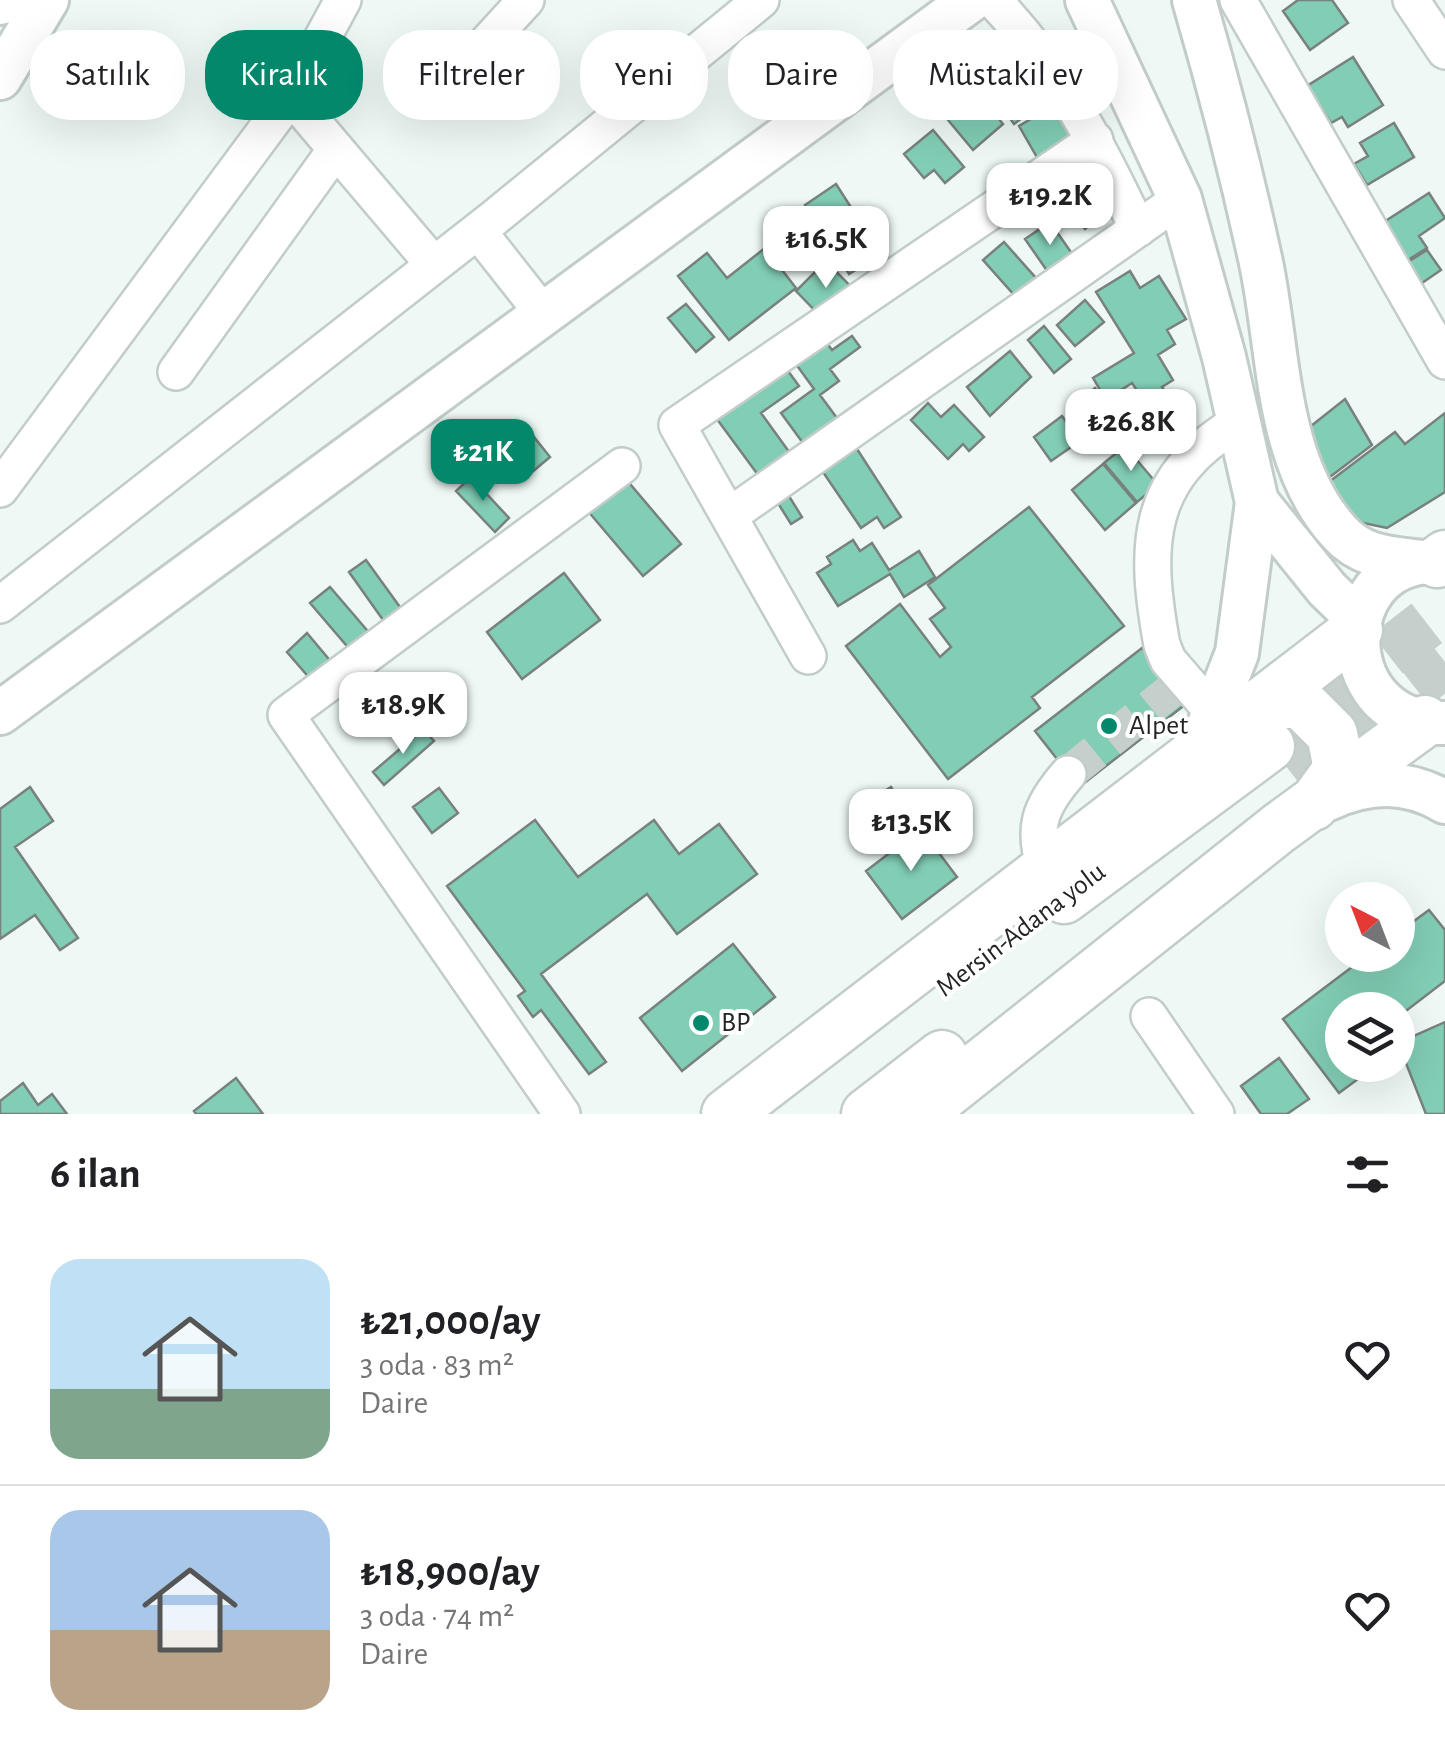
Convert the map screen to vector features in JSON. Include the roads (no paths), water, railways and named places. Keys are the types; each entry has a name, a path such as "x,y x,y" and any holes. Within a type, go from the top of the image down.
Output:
{"highway":[{"path":"919,1114 1255,751 1359,625"},
{"path":"727,1114 1046,870 1255,751 1439,725"},
{"name":"Mersin-Adana yolu","path":"774,1114 1255,751"},
{"name":"Mersin-Adana yolu","path":"867,1114 1255,751"}],"main road":[{"path":"0,78 47,0"},
{"path":"0,713 972,0"},
{"path":"1087,0 1180,199 1257,502 1238,653 1255,751 1426,790 1445,802"},
{"path":"1194,0 1237,150 1267,289 1292,443 1310,492 1340,534 1366,554 1437,560"},
{"path":"1257,502 1359,625"},
{"path":"1437,560 1399,570 1379,586 1359,625 1357,654 1377,697 1396,712 1439,725"}],"street":[{"path":"326,30 342,0"},
{"path":"498,30 526,0"},
{"path":"0,605 478,231 761,0"},
{"path":"993,0 1058,76 1095,140 1138,229"},
{"path":"1238,0 1445,361"},
{"path":"1411,0 1445,51"},
{"path":"0,489 273,120"},
{"path":"311,120 434,265"},
{"path":"808,656 677,425 1095,140"},
{"path":"176,372 336,150"},
{"path":"729,516 1180,199"},
{"path":"478,231 544,316"},
{"path":"1239,422 1190,458 1168,486 1152,532 1158,623 1179,684 1255,751"},
{"path":"562,1114 286,715 622,466"},
{"path":"1046,870 1036,834 1039,816 1048,796 1068,774"},
{"path":"1149,1016 1216,1114"}],"tunnel":[{"path":"1269,746 1445,609"},
{"path":"1296,779 1445,662"},
{"path":"1068,774 1174,688"}],"place":[{"name":"Alpet","path":"1109,726"},
{"name":"BP","path":"701,1023"}]}
